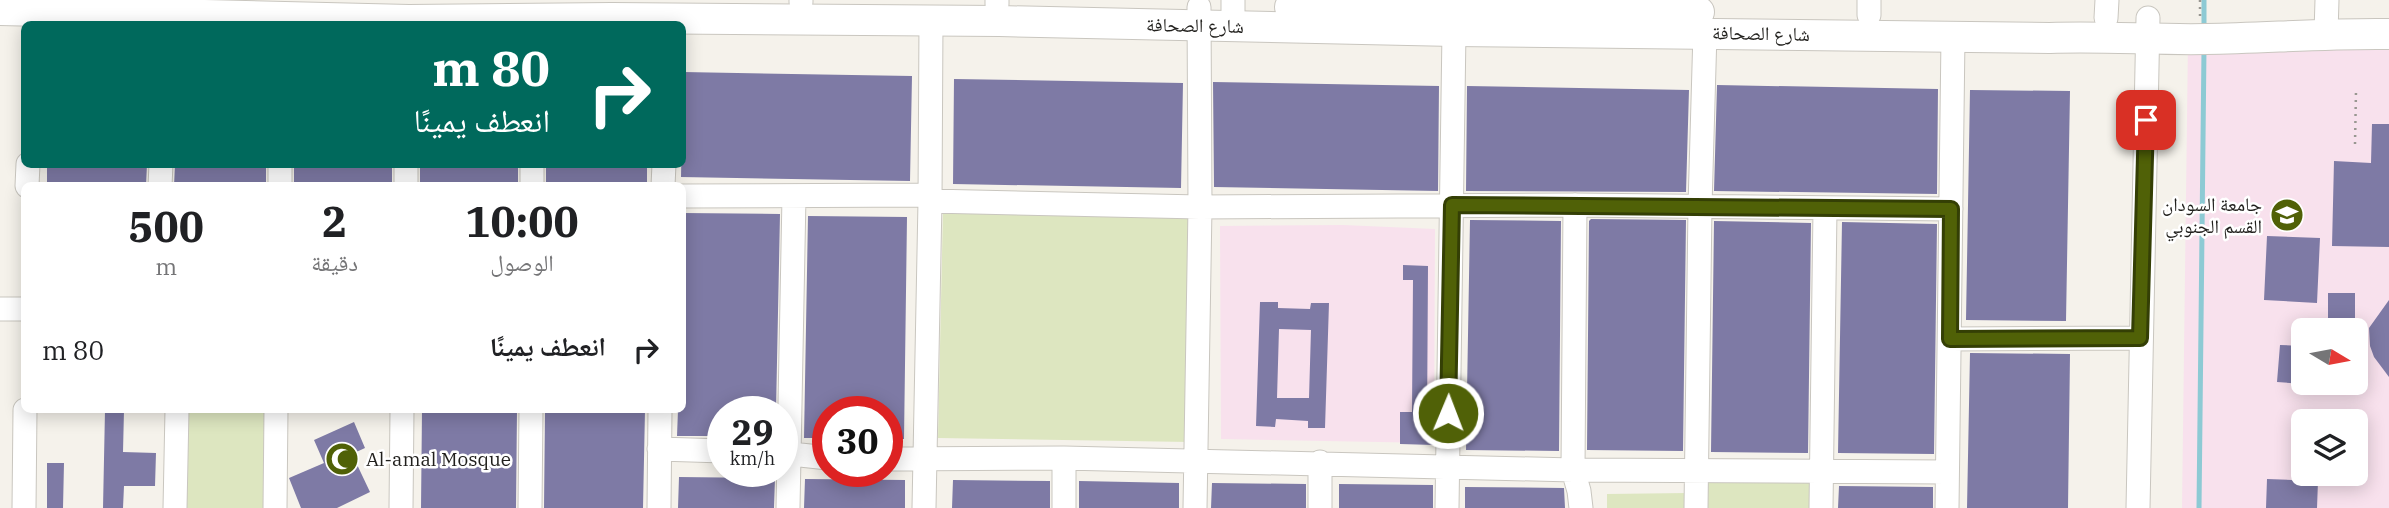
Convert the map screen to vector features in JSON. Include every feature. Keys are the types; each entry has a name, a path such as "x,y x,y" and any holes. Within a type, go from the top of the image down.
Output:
{"main road":[{"name":"شارع الصحافة","path":"643,0 997,2 1200,17"},
{"name":"شارع الصحافة","path":"0,10 30,18 283,20 403,13 533,21 931,21 1200,17 1233,11 1458,13 1651,6 1869,7 2106,9 2148,28 2200,10 2389,18"},
{"name":"شارع الصحافة","path":"1458,13 1705,32 1952,37 2148,28 2207,39 2326,17 2389,34"}],"street":[{"path":"1447,508 1458,13"},
{"path":"1195,508 1200,17"},
{"path":"924,508 931,21"},
{"path":"2138,508 2148,28"},
{"path":"1696,508 1705,32"},
{"path":"1947,508 1952,37"},
{"path":"686,195 930,198 1200,206 1574,205 1951,209"},
{"path":"787,396 794,196"},
{"path":"1574,205 1573,470 1581,508"},
{"path":"1821,508 1825,209"},
{"path":"0,309 21,309"},
{"path":"1950,339 2140,338"},
{"path":"24,508 25,413"},
{"path":"176,508 177,413"},
{"path":"275,508 276,413"},
{"path":"401,508 402,413"},
{"path":"530,508 531,413"},
{"path":"659,508 660,413"},
{"path":"659,449 707,450"},
{"path":"1064,458 1064,508"},
{"path":"903,459 1320,462 1697,472 1947,472"},
{"path":"1320,462 1320,508"},
{"path":"787,487 788,508"}],"path":[{"path":"2355,144 2356,92"}],"shaded area":[{"name":"جامعة السودان القسم الجنوبي","path":"2188,40 2389,45 2389,508 2182,508"},
{"path":"1343,225 1435,229 1434,443 1221,439 1220,226"}],"green space":[{"path":"943,210 1193,211 1190,442 938,438"},
{"path":"182,413 272,413 271,508 181,508"},
{"path":"1706,478 1812,480 1812,508 1705,508"},
{"path":"1687,493 1687,508 1607,508 1607,494"}],"building":[{"path":"686,72 912,76 910,181 681,177 681,168 686,168"},
{"path":"954,79 1183,83 1181,188 953,184"},
{"path":"1213,82 1439,86 1438,191 1214,187"},
{"path":"1717,85 1938,89 1937,194 1714,191"},
{"path":"1467,86 1689,90 1686,192 1466,191"},
{"path":"1970,90 2070,91 2066,321 1966,320"},
{"path":"2372,124 2389,124 2389,247 2332,246 2334,161 2371,163"},
{"path":"47,168 147,168 146,182 47,182"},
{"path":"175,168 266,168 266,182 174,182"},
{"path":"294,168 392,168 392,182 294,182"},
{"path":"420,168 518,168 518,182 420,182"},
{"path":"546,168 647,168 647,182 546,182"},
{"path":"686,213 780,214 776,396 707,396 707,436 677,436 678,413 686,413"},
{"path":"808,216 907,217 904,439 903,396 812,396 812,438 804,438"},
{"path":"1591,219 1686,220 1683,451 1587,450"},
{"path":"1470,220 1561,221 1559,451 1466,450"},
{"path":"1714,221 1811,223 1808,453 1711,452"},
{"path":"1842,222 1937,224 1934,454 1838,453"},
{"path":"2267,236 2320,238 2317,303 2264,300"},
{"path":"1403,265 1428,266 1427,427 1434,427 1434,445 1400,444 1400,412 1412,412 1413,280 1403,280"},
{"path":"2328,293 2355,293 2355,318 2328,318"},
{"path":"2389,300 2389,377 2374,357 2369,328"},
{"path":"1260,302 1278,302 1278,308 1310,309 1311,303 1329,303 1325,428 1308,428 1308,421 1276,419 1275,427 1256,426","holes":["1279,329 1311,330 1309,398 1277,398"]},
{"path":"2280,345 2291,345 2291,383 2277,382"},
{"path":"1970,353 2070,354 2068,508 1967,508"},
{"path":"105,413 124,413 123,452 156,453 155,486 124,486 123,508 103,508"},
{"path":"422,413 517,413 516,508 421,508"},
{"path":"545,413 645,413 643,508 544,508"},
{"path":"354,422 365,448 352,454 370,492 337,508 301,508 289,478 324,463 314,440"},
{"path":"47,463 64,463 63,508 47,508"},
{"path":"679,477 707,477 707,487 775,487 774,508 678,508"},
{"path":"805,479 812,479 812,487 903,487 905,480 905,508 804,508"},
{"path":"2267,479 2291,480 2291,486 2318,486 2317,508 2266,508"},
{"path":"953,480 1050,481 1050,508 952,508"},
{"path":"1079,481 1179,483 1179,508 1079,508"},
{"path":"1212,483 1306,484 1306,508 1211,508"},
{"path":"1339,484 1433,485 1433,508 1339,508"},
{"path":"1839,486 1933,487 1933,508 1838,508"},
{"path":"1465,487 1564,488 1565,508 1465,508"}],"waterway":[{"path":"2204,0 2204,28"},
{"path":"2199,508 2204,49"}],"place":[{"name":"جامعة السودان القسم الجنوبي","path":"2287,215"},
{"name":"Al-amal Mosque","path":"342,459"}],"route":[{"path":"1448,413 1452,205 1951,209 1950,339 2140,338 2146,120"}]}
